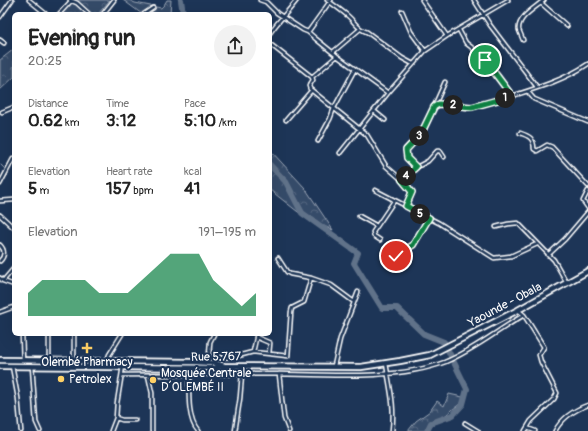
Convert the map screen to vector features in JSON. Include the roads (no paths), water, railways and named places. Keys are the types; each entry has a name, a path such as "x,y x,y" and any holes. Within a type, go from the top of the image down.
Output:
{"highway":[{"name":"Yaounde - Obala","path":"430,355 518,310 588,271"},
{"name":"Rue 5.767","path":"0,366 123,364 216,368 224,366 361,367 430,355"},
{"path":"0,360 74,362 107,361 123,364 193,362 215,363 224,366"}],"street":[{"path":"0,16 12,0"},
{"path":"29,0 44,12"},
{"path":"61,12 70,0 77,3 87,12"},
{"path":"105,12 114,0"},
{"path":"260,0 266,2 277,13 308,32 337,56 388,93"},
{"path":"272,31 278,21 284,17 297,0"},
{"path":"422,0 447,36"},
{"path":"474,0 490,25 537,87"},
{"path":"340,153 388,93 425,51 447,36 508,0"},
{"path":"523,40 519,30 520,26 528,12 544,0"},
{"path":"308,32 329,1 349,17 360,29 367,32 402,58 413,64"},
{"path":"541,3 567,26"},
{"path":"147,12 153,8"},
{"path":"402,11 411,32 425,51"},
{"path":"333,52 360,29"},
{"path":"459,30 466,43 480,54 512,96"},
{"path":"0,40 4,43"},
{"path":"272,46 311,77 313,80 309,87 311,91 370,138 386,166 402,180 412,192 406,206"},
{"path":"311,77 337,56"},
{"path":"434,107 439,104 472,107 528,92 537,87 558,81 588,64"},
{"path":"318,140 355,69"},
{"path":"416,167 407,158 406,150 421,134 445,82"},
{"path":"286,120 311,91"},
{"path":"528,92 534,99 588,122"},
{"path":"2,112 12,108"},
{"path":"374,111 385,120"},
{"path":"520,133 530,136 534,143 534,149 537,150 547,145 552,147 588,186"},
{"path":"402,180 416,167 428,161 437,151 440,151 444,157"},
{"path":"0,184 12,161"},
{"path":"375,190 447,228 494,258 511,256 538,244"},
{"path":"588,191 583,201 588,208"},
{"path":"0,201 12,200"},
{"path":"380,240 374,236 373,233 394,201"},
{"path":"548,255 565,239 588,212"},
{"path":"0,216 12,226"},
{"path":"359,216 377,226"},
{"path":"396,256 413,245 429,218"},
{"path":"496,227 518,223 554,260 567,283"},
{"path":"0,245 4,251 0,261"},
{"path":"278,258 290,274 311,278 331,285 354,302"},
{"path":"3,281 12,270"},
{"path":"0,278 3,281 12,284"},
{"path":"193,362 198,358 234,357 253,352 286,356 288,354 292,308 304,302 311,278"},
{"path":"334,366 340,339 358,292"},
{"path":"0,312 12,308"},
{"path":"518,310 524,315 544,347 539,355 557,393 554,399 531,421 526,429 535,431"},
{"path":"122,375 350,375 388,373 446,362 477,345 507,324 524,315"},
{"path":"22,336 23,361"},
{"path":"49,336 49,361"},
{"path":"74,336 74,362"},
{"path":"107,361 121,336"},
{"path":"209,357 210,342 213,336"},
{"path":"253,352 256,336 270,343 269,354"},
{"path":"386,363 393,398 394,416 392,431"},
{"path":"111,431 116,418 123,364"},
{"path":"12,366 22,431"},
{"path":"32,366 36,422 40,431"},
{"path":"189,374 190,407 193,425 198,431"},
{"path":"235,431 242,374"},
{"path":"279,374 284,418 289,431"},
{"path":"148,375 152,393 152,431"},
{"path":"555,431 560,423 566,418 588,405"},
{"path":"116,418 122,420 135,420"},
{"path":"465,423 478,431"}],"waterway":[{"path":"181,0 183,12"},
{"path":"1,165 6,170"},
{"path":"272,167 286,182 302,213 358,253 354,263 382,308 397,308 424,334 444,342 467,389 463,404 453,415 431,423 427,431"},
{"path":"5,178 9,174 8,173"}],"place":[{"name":"Olembé Pharmacy","path":"87,348"},
{"name":"Petrolex","path":"61,379"},
{"name":"Mosquée Centrale D´OLEMBÉ II","path":"153,380"}]}
